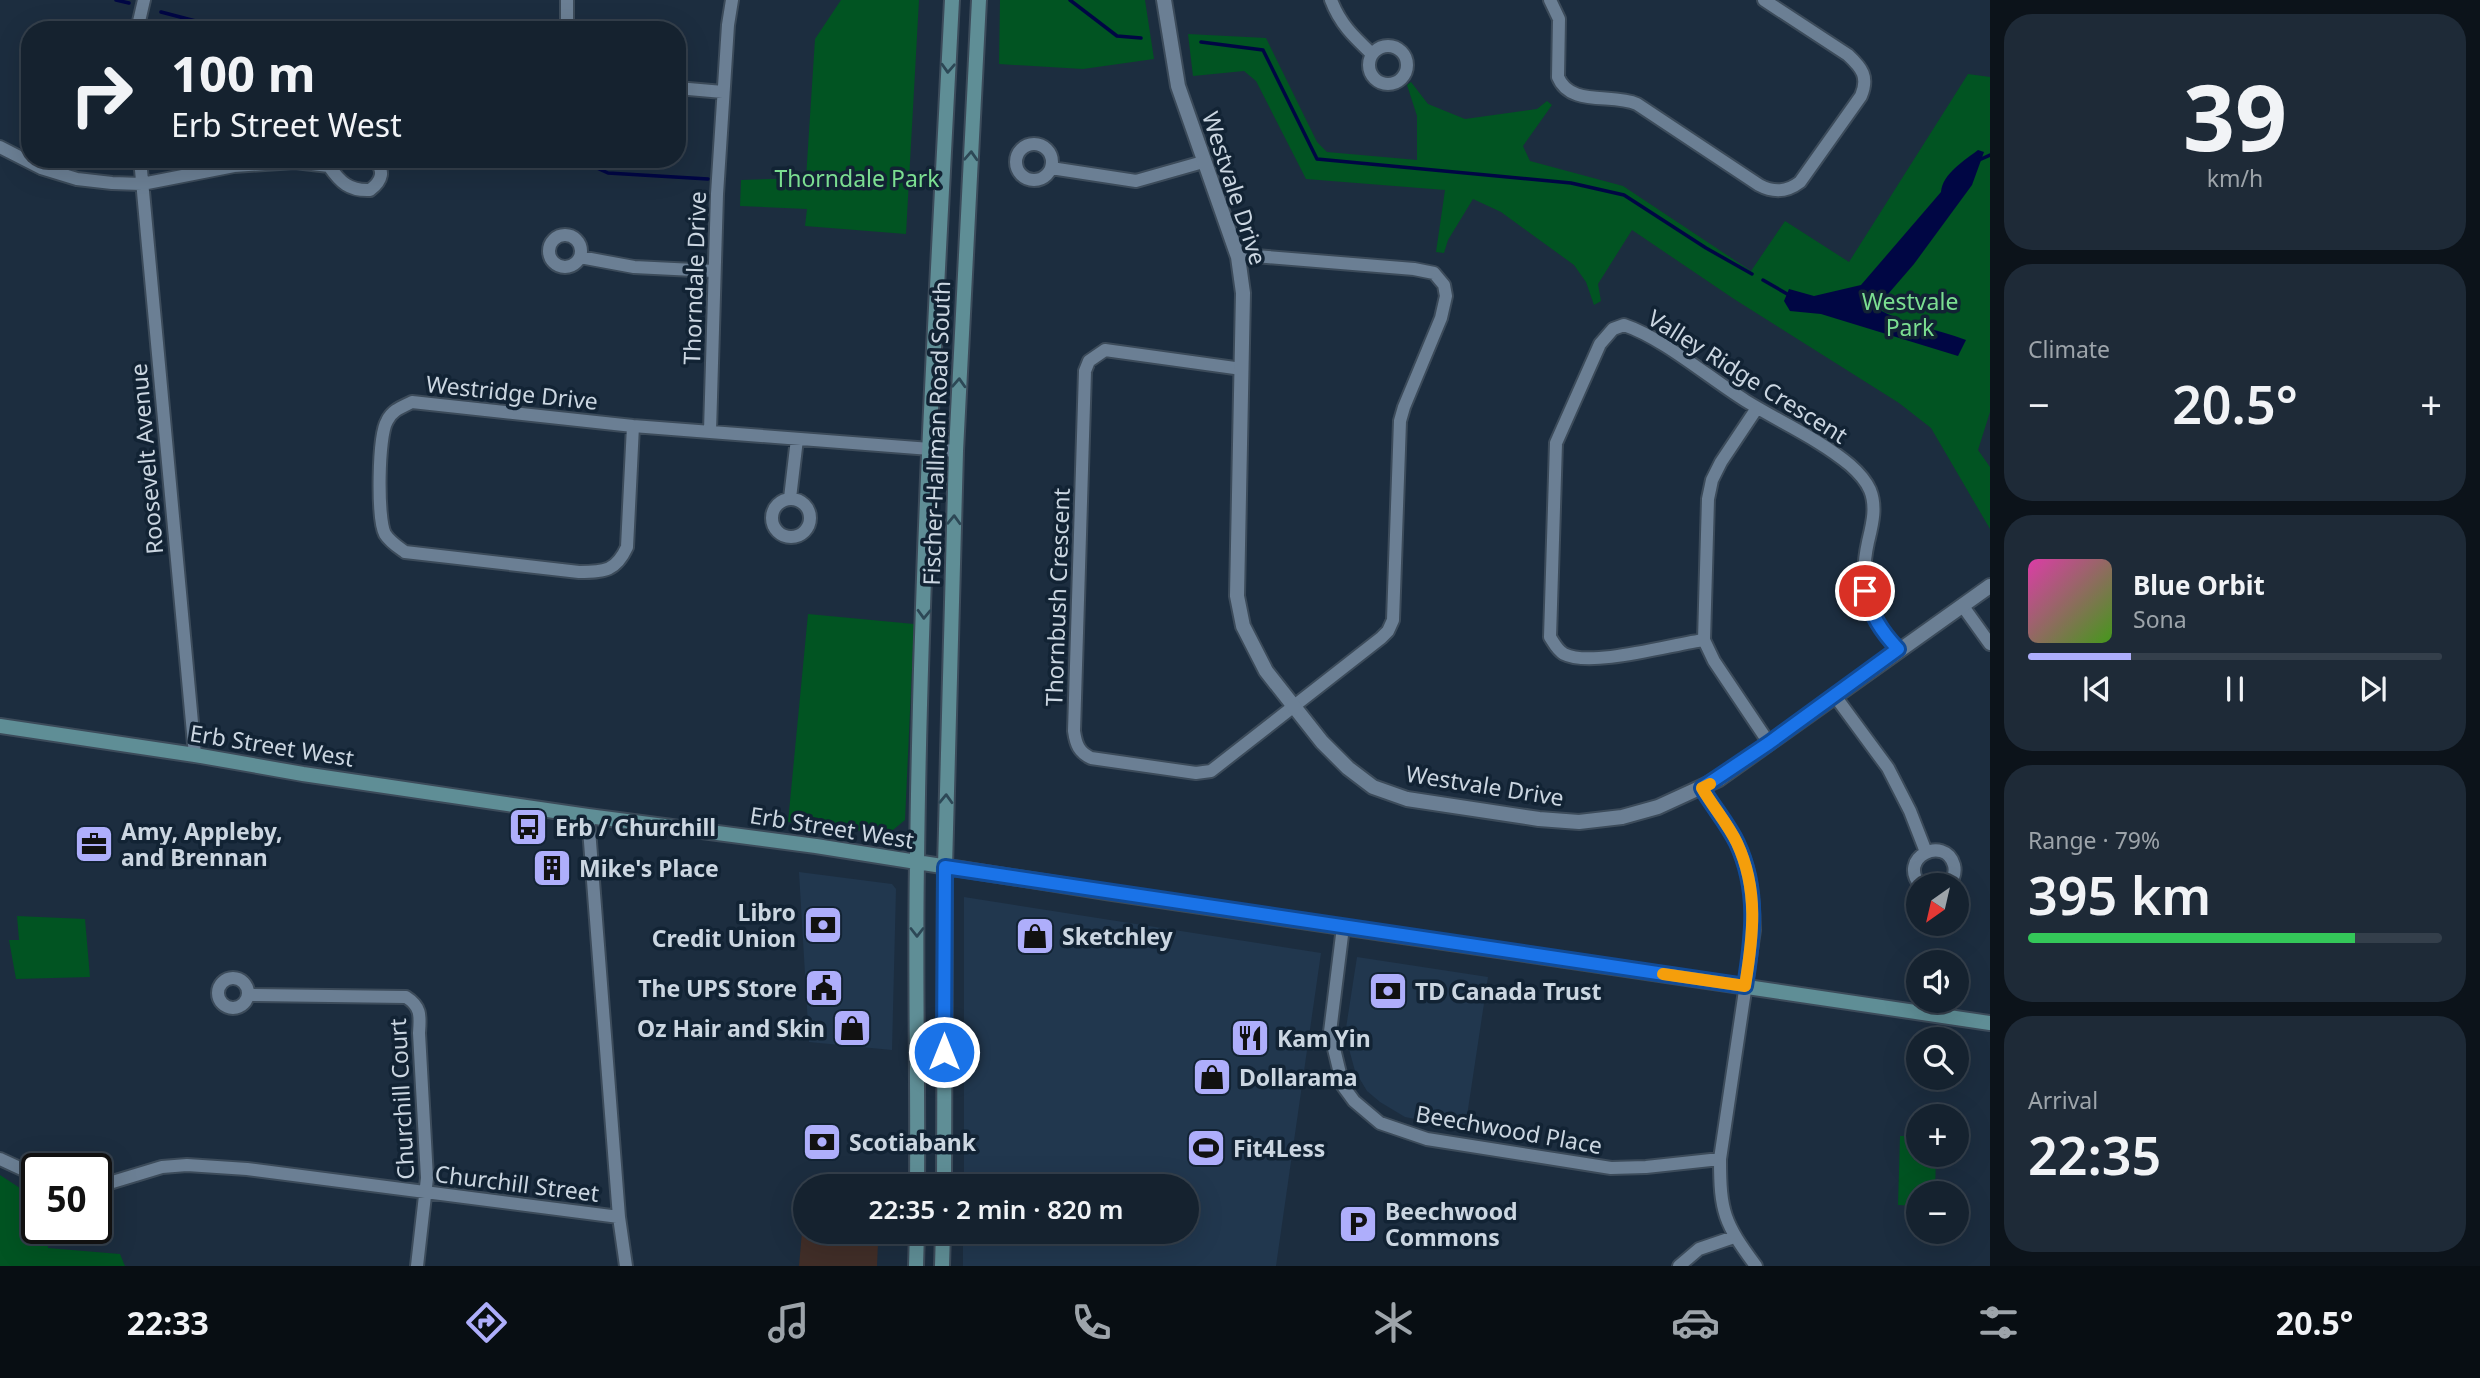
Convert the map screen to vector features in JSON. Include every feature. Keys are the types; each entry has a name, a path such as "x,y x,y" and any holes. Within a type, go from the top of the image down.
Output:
{"main road":[{"name":"Fischer-Hallman Road South","path":"917,1174 917,863 930,451 951,0"},
{"name":"Fischer-Hallman Road South","path":"944,1174 945,867 956,451 979,0"},
{"name":"Erb Street West","path":"0,726 195,755 249,766 588,816 816,846 1990,1023"},
{"path":"916,1266 917,1244"},
{"path":"942,1266 943,1244"}],"street":[{"path":"139,21 144,0"},
{"path":"566,0 567,21"},
{"name":"Thorndale Drive","path":"710,431 714,271 723,92 732,0"},
{"name":"Westvale Drive","path":"1164,0 1178,86 1238,257 1243,293 1237,596 1243,626 1266,671 1322,742 1348,768 1373,787 1407,799 1539,819 1579,822 1622,817 1658,807 1702,788 1990,586"},
{"path":"1331,0 1348,33 1372,54"},
{"path":"1550,0 1559,19 1558,77 1561,85 1570,93 1618,98 1637,104 1759,185 1768,190 1780,191 1791,189 1800,182 1861,96 1865,75 1848,55 1764,0"},
{"path":"686,89 723,92"},
{"path":"0,147 21,158"},
{"path":"1051,168 1136,181 1203,162"},
{"path":"41,168 77,180 142,184 224,168"},
{"name":"Roosevelt Avenue","path":"141,168 195,755"},
{"path":"335,168 339,180 351,188 370,190 379,183 381,168"},
{"path":"1238,257 1255,256 1427,271 1440,279 1446,296 1441,318 1400,421 1393,620 1381,638 1294,706"},
{"path":"580,257 634,267 714,271"},
{"name":"Valley Ridge Crescent","path":"1704,640 1609,657 1575,657 1564,654 1550,637 1555,451 1600,344 1613,329 1624,325 1644,334 1850,465 1866,484 1874,507 1864,569 1865,591 1870,611 1878,626 1898,649"},
{"name":"Thornbush Crescent","path":"1241,369 1105,350 1088,361 1084,371 1074,731 1076,744 1083,754 1091,758 1196,773 1211,771 1294,706"},
{"name":"Westridge Drive","path":"633,426 627,547 621,561 610,569 579,572 405,552 391,542 384,532 380,509 382,438 385,423 398,408 412,402 633,426 956,451"},
{"path":"1757,408 1712,480 1708,499 1704,640 1714,661 1769,743"},
{"path":"790,498 797,439"},
{"path":"1962,605 1990,644"},
{"path":"1835,696 1888,768 1910,811 1926,852"},
{"path":"1702,788 1736,841 1746,866 1752,893 1754,930 1720,1158 1722,1201 1726,1220 1734,1237 1756,1266"},
{"name":"Churchill Street","path":"112,1182 162,1167 187,1164 247,1169 619,1217 588,816"},
{"path":"1914,873 1920,856 1933,850 1942,852 1953,862 1955,873"},
{"name":"Beechwood Place","path":"1343,927 1330,1032 1343,1086 1354,1101 1380,1123 1427,1139 1611,1168 1646,1167 1720,1158"},
{"name":"Churchill Court","path":"248,995 406,997 415,1002 421,1013 419,1033 426,1193"},
{"path":"0,1159 21,1169"},
{"path":"417,1266 426,1193"},
{"path":"619,1217 626,1266"},
{"path":"1679,1266 1699,1249 1734,1237"}],"shaded area":[{"path":"1978,150 1984,152 1972,185 1914,264 1876,308 1909,322 1966,340 1958,356 1821,314 1790,311 1784,301 1789,289 1814,296 1861,285 1941,192 1950,173"},
{"path":"799,872 892,884 896,889 892,1050 809,1042"},
{"path":"964,897 1321,953 1276,1266 963,1266 963,1244 1199,1244 1199,1174 964,1174"},
{"path":"1357,957 1488,977 1465,1129 1405,1117 1367,1091 1355,1071 1346,1028"},
{"path":"801,1244 878,1244 877,1266 799,1266"}],"green space":[{"name":"Thorndale Park","path":"841,0 919,0 906,234 805,226 807,209 740,206 741,180 806,178 815,39"},
{"path":"1000,0 1145,0 1154,59 1083,69 999,64"},
{"name":"Westvale Park","path":"1188,34 1266,38 1317,142 1327,152 1417,160 1417,116 1407,85 1411,82 1428,104 1465,119 1537,109 1547,101 1552,105 1523,146 1530,161 1623,186 1751,271 1785,221 1849,262 1968,74 1990,77 1990,412 1978,450 1990,467 1990,529 1931,428 1899,403 1734,299 1632,230 1598,284 1601,301 1594,305 1586,282 1574,265 1501,212 1473,199 1448,240 1444,253 1436,252 1445,190 1306,179 1256,81 1244,71 1193,76"},
{"path":"808,614 914,624 905,820 888,834 788,822"},
{"path":"17,916 85,919 90,977 16,979 9,940 19,940"},
{"path":"1900,1136 1906,1136 1906,1167 1936,1167 1935,1181 1906,1181 1906,1205 1898,1205"},
{"path":"0,1175 21,1189 21,1244 48,1244 48,1248 120,1254 125,1266 0,1266"}],"waterway":[{"path":"116,0 129,3"},
{"path":"1070,0 1117,36 1141,38"},
{"path":"161,12 196,21"},
{"path":"1201,42 1263,50 1317,159 1571,183 1624,195 1752,274"},
{"path":"1979,160 1990,155"},
{"path":"597,168 608,173 708,179"},
{"path":"1763,280 1789,295"}],"slow traffic":[{"path":"1663,974 1745,986 1754,930 1752,893 1746,866 1736,841 1702,788 1710,784"}],"place":[{"name":"Erb / Churchill","path":"528,827"},
{"name":"Amy, Appleby, and Brennan","path":"94,844"},
{"name":"Mike's Place","path":"552,868"},
{"name":"Libro Credit Union","path":"823,925"},
{"name":"Sketchley","path":"1035,936"},
{"name":"The UPS Store","path":"824,988"},
{"name":"TD Canada Trust","path":"1388,991"},
{"name":"Oz Hair and Skin","path":"852,1028"},
{"name":"Kam Yin","path":"1250,1038"},
{"name":"Dollarama","path":"1212,1077"},
{"name":"Scotiabank","path":"822,1142"},
{"name":"Fit4Less","path":"1206,1148"},
{"name":"Beechwood Commons","path":"1358,1224"}],"route":[{"path":"944,1052 945,867 1745,986 1754,930 1752,893 1746,866 1736,841 1702,788 1719,779 1898,649 1878,626 1870,611 1865,591"}]}
